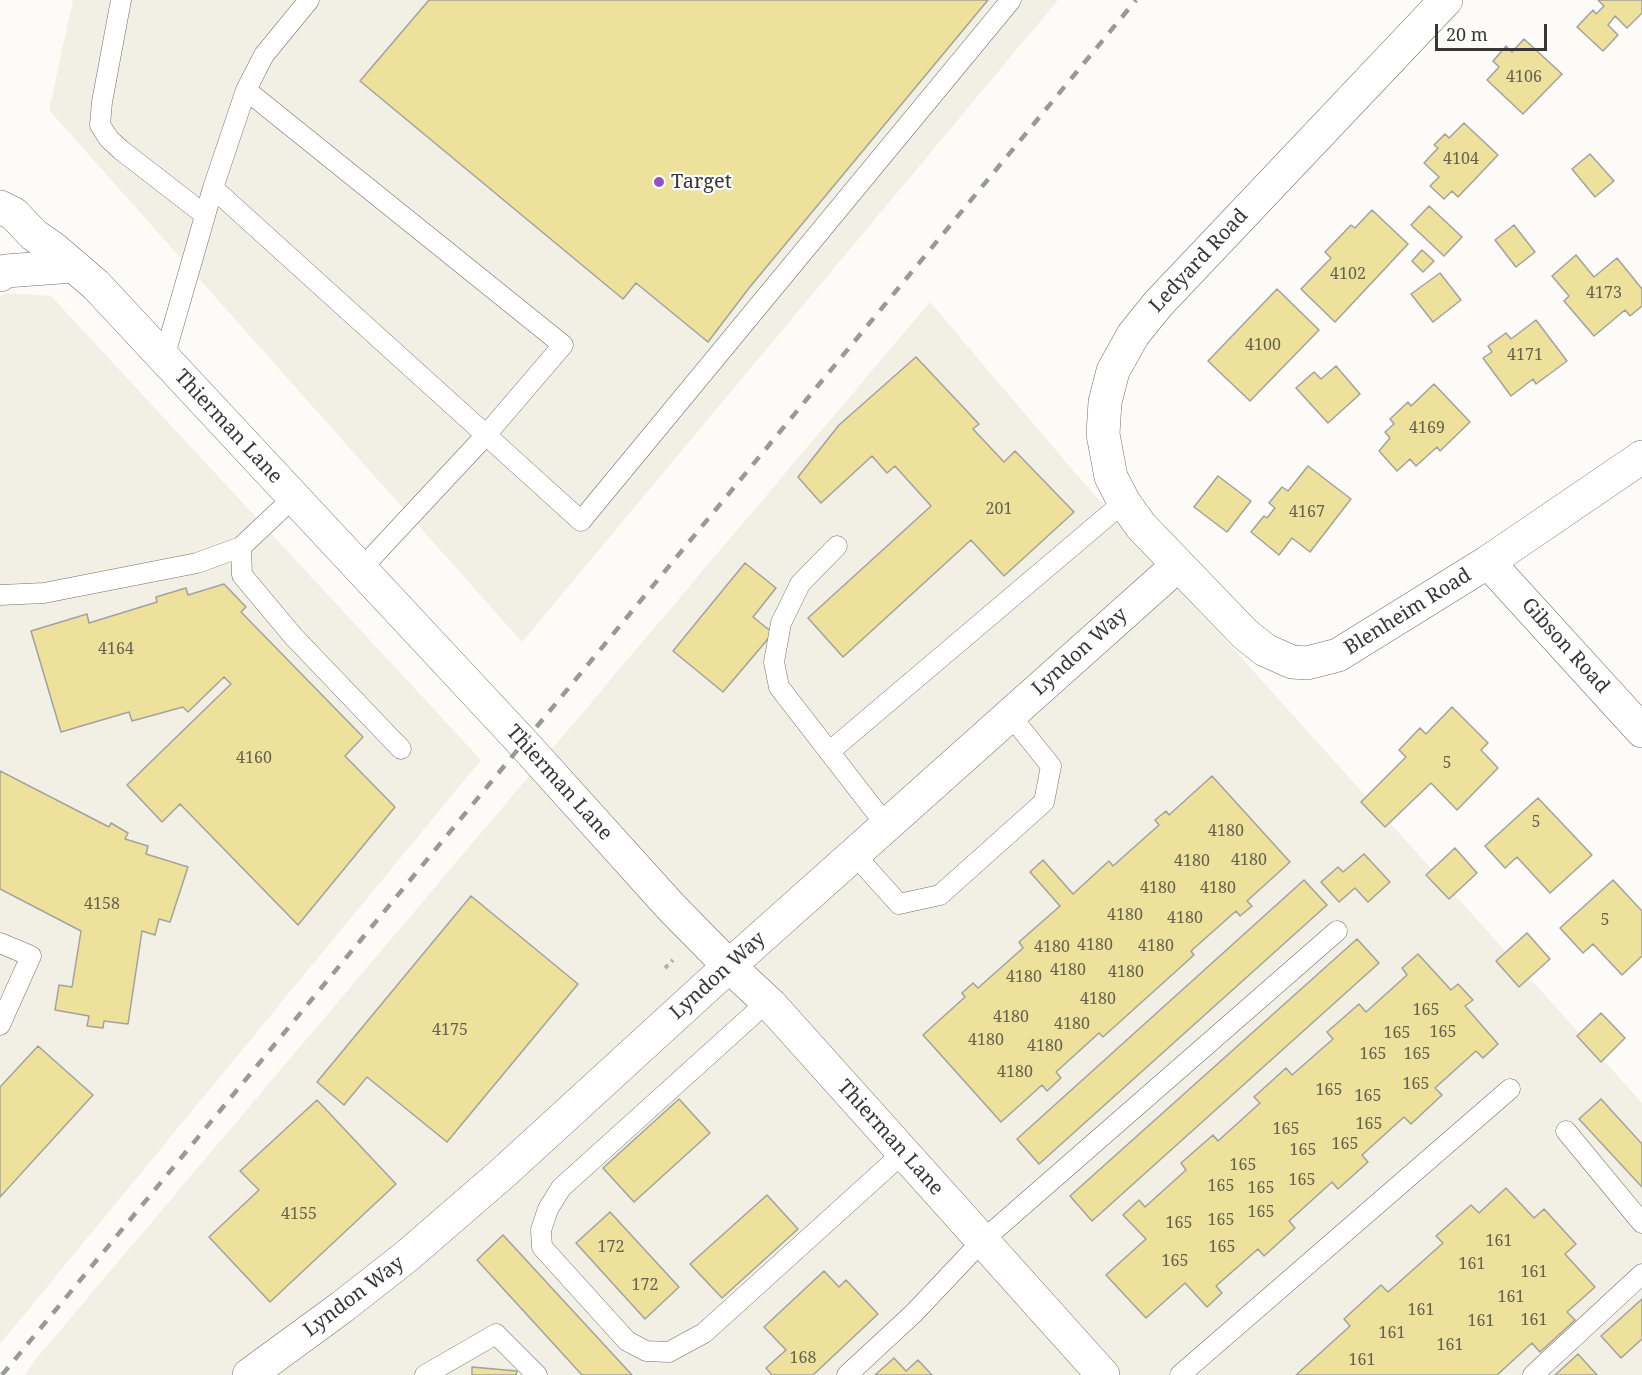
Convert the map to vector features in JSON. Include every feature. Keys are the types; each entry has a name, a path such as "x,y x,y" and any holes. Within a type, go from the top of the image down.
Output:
{"street":[{"name":"Ledyard Road","path":"1178,565 1141,526 1124,502 1111,477 1102,434 1105,402 1113,371 1132,335 1158,304 1446,0"},
{"name":"Thierman Lane","path":"0,207 14,214 34,235 96,285 523,743 671,907 767,1002 1103,1375"},
{"path":"0,275 6,271 74,266"},
{"name":"Blenheim Road","path":"1178,565 1245,634 1265,650 1292,662 1307,663 1338,655 1488,562 1642,457"},
{"name":"Gibson Road","path":"1488,562 1642,731"},
{"name":"Lyndon Way","path":"249,1375 407,1256 504,1172 729,966 1178,565"}],"lane":[{"path":"121,0 102,102 100,125 109,139 121,150 205,215"},
{"path":"164,358 213,188 246,90 264,55 309,0"},
{"path":"213,188 581,521 1011,0"},
{"path":"246,90 563,345 486,435 361,569"},
{"path":"0,595 44,593 197,563 241,547 294,496"},
{"path":"829,752 1124,502"},
{"path":"837,546 800,584 781,624 774,662 779,687 886,825"},
{"path":"241,547 242,575 293,636 401,749"},
{"path":"854,854 899,904 940,895 1044,802 1051,766 1010,714"},
{"path":"847,1375 914,1313 982,1241 1337,931"},
{"path":"0,943 31,956 0,1024"},
{"path":"767,1002 561,1188 548,1209 541,1230 542,1247 627,1341 646,1351 669,1352 704,1333 903,1153"},
{"path":"1180,1375 1510,1089"},
{"path":"1566,1131 1642,1223"},
{"path":"1533,1375 1642,1274"},
{"path":"425,1375 496,1334 537,1375"}],"shaded area":[{"path":"73,0 1058,0 522,642 49,110"},
{"path":"4,293 51,296 481,760 0,1344 0,297"},
{"path":"930,302 1076,474 1642,1103 1642,1375 25,1375 35,1360"}],"building":[{"name":"Target","path":"429,0 988,0 749,288 708,342 636,283 623,299 360,81"},
{"path":"1598,0 1642,0 1642,13 1627,28 1615,16 1608,25 1618,35 1603,51 1577,27 1593,10 1596,14 1604,6"},
{"path":"1524,39 1562,74 1523,114 1487,80 1499,67 1493,61 1506,46 1512,52"},
{"path":"1464,123 1498,155 1458,197 1452,191 1444,199 1430,186 1439,177 1424,163 1438,148 1434,145 1445,134 1449,138"},
{"path":"1590,154 1614,181 1595,197 1572,169"},
{"path":"1429,206 1462,237 1444,256 1411,225"},
{"path":"1372,210 1408,244 1335,322 1301,289 1331,258 1325,252 1351,225 1355,228"},
{"path":"1514,225 1535,252 1516,267 1495,240"},
{"path":"1422,250 1434,261 1423,272 1412,261"},
{"path":"1576,255 1594,277 1617,258 1642,289 1642,306 1630,316 1625,310 1594,336 1564,301 1569,296 1552,276"},
{"path":"1440,273 1461,300 1433,322 1411,294"},
{"path":"1277,289 1319,330 1250,401 1208,361"},
{"path":"1536,320 1567,361 1536,384 1533,379 1511,396 1483,358 1492,352 1488,346 1506,333 1511,339"},
{"path":"916,357 979,424 973,429 1004,462 1015,451 1074,512 1004,576 971,540 843,657 808,618 931,506 895,466 887,473 872,456 821,503 798,477 839,425"},
{"path":"1336,366 1360,394 1328,423 1296,388 1314,372 1321,379"},
{"path":"1434,384 1470,422 1440,451 1437,447 1416,466 1410,459 1397,471 1379,451 1390,438 1385,432 1394,424 1390,419 1408,402 1411,406"},
{"path":"1308,466 1351,499 1310,552 1292,538 1279,555 1251,532 1264,516 1267,518 1275,508 1269,503 1282,487 1288,491"},
{"path":"1218,476 1251,501 1227,532 1194,507"},
{"path":"745,563 776,588 753,617 773,633 723,692 673,651"},
{"path":"224,584 246,607 241,612 363,737 345,756 395,807 298,925 180,804 162,822 127,785 231,684 224,677 188,712 183,707 132,721 129,712 61,732 31,631 87,614 89,623 157,602 156,597 186,588 188,595"},
{"path":"1452,707 1488,743 1481,750 1498,768 1457,810 1431,783 1385,827 1361,802 1406,757 1399,750 1420,728 1426,734"},
{"path":"0,771 109,827 111,823 128,833 125,839 148,846 146,854 188,867 170,922 159,919 155,935 142,931 128,1024 104,1021 103,1028 87,1026 89,1016 55,1010 59,985 72,987 81,931 0,889"},
{"path":"1212,776 1290,862 1247,901 1252,906 1240,916 1236,911 1191,951 1194,955 1103,1037 1099,1033 1056,1072 1061,1078 1047,1091 1042,1085 1001,1122 923,1035 965,997 962,993 973,983 978,988 1023,948 1019,942 1060,906 1030,872 1043,860 1073,894 1109,861 1113,866 1159,825 1155,820 1166,811 1169,815"},
{"path":"1538,798 1592,855 1550,893 1517,857 1505,868 1485,846"},
{"path":"1455,848 1477,873 1449,899 1426,875"},
{"path":"1364,854 1390,882 1368,902 1355,888 1339,902 1321,882 1338,867 1343,872"},
{"path":"1304,880 1327,905 1039,1164 1017,1139"},
{"path":"1613,880 1642,911 1642,956 1622,975 1593,944 1583,953 1560,928"},
{"path":"471,896 578,984 447,1142 367,1077 344,1105 317,1082"},
{"path":"1527,933 1550,959 1519,987 1496,961"},
{"path":"1357,939 1379,963 1092,1221 1070,1196"},
{"path":"1418,954 1451,990 1458,984 1473,1000 1465,1006 1498,1044 1483,1058 1476,1051 1435,1088 1442,1095 1411,1124 1404,1117 1362,1155 1368,1162 1338,1189 1332,1182 1289,1221 1295,1228 1264,1256 1258,1249 1216,1286 1222,1293 1207,1307 1185,1283 1146,1318 1106,1275 1146,1239 1123,1215 1139,1200 1145,1207 1186,1170 1181,1163 1213,1135 1218,1141 1260,1103 1254,1097 1286,1068 1292,1075 1333,1039 1327,1032 1359,1004 1366,1012 1407,975 1402,968"},
{"path":"1601,1013 1625,1038 1601,1062 1577,1036"},
{"path":"38,1046 93,1095 0,1197 0,1087"},
{"path":"679,1099 710,1133 634,1202 603,1168"},
{"path":"1601,1099 1642,1144 1642,1187 1579,1119"},
{"path":"317,1100 396,1184 270,1302 209,1237 259,1190 240,1171"},
{"path":"1506,1188 1534,1218 1544,1209 1576,1244 1565,1254 1595,1287 1567,1312 1575,1320 1540,1352 1532,1343 1497,1375 1296,1375 1350,1326 1344,1319 1381,1285 1388,1292 1443,1243 1436,1236 1471,1205 1479,1213"},
{"path":"767,1195 798,1229 722,1298 690,1264"},
{"path":"610,1212 679,1287 645,1319 576,1243"},
{"path":"503,1235 632,1375 582,1375 477,1260"},
{"path":"824,1271 839,1287 846,1280 878,1314 813,1375 772,1375 766,1368 786,1350 764,1327"},
{"path":"1642,1299 1642,1339 1621,1358 1601,1336"},
{"path":"1578,1354 1597,1375 1555,1375"},
{"path":"894,1358 906,1371 918,1360 932,1375 875,1375"},
{"path":"472,1367 517,1371 516,1375 472,1375"}],"railway":[{"path":"2,1375 1136,0"}],"place":[{"name":"Target","path":"659,182"}]}
